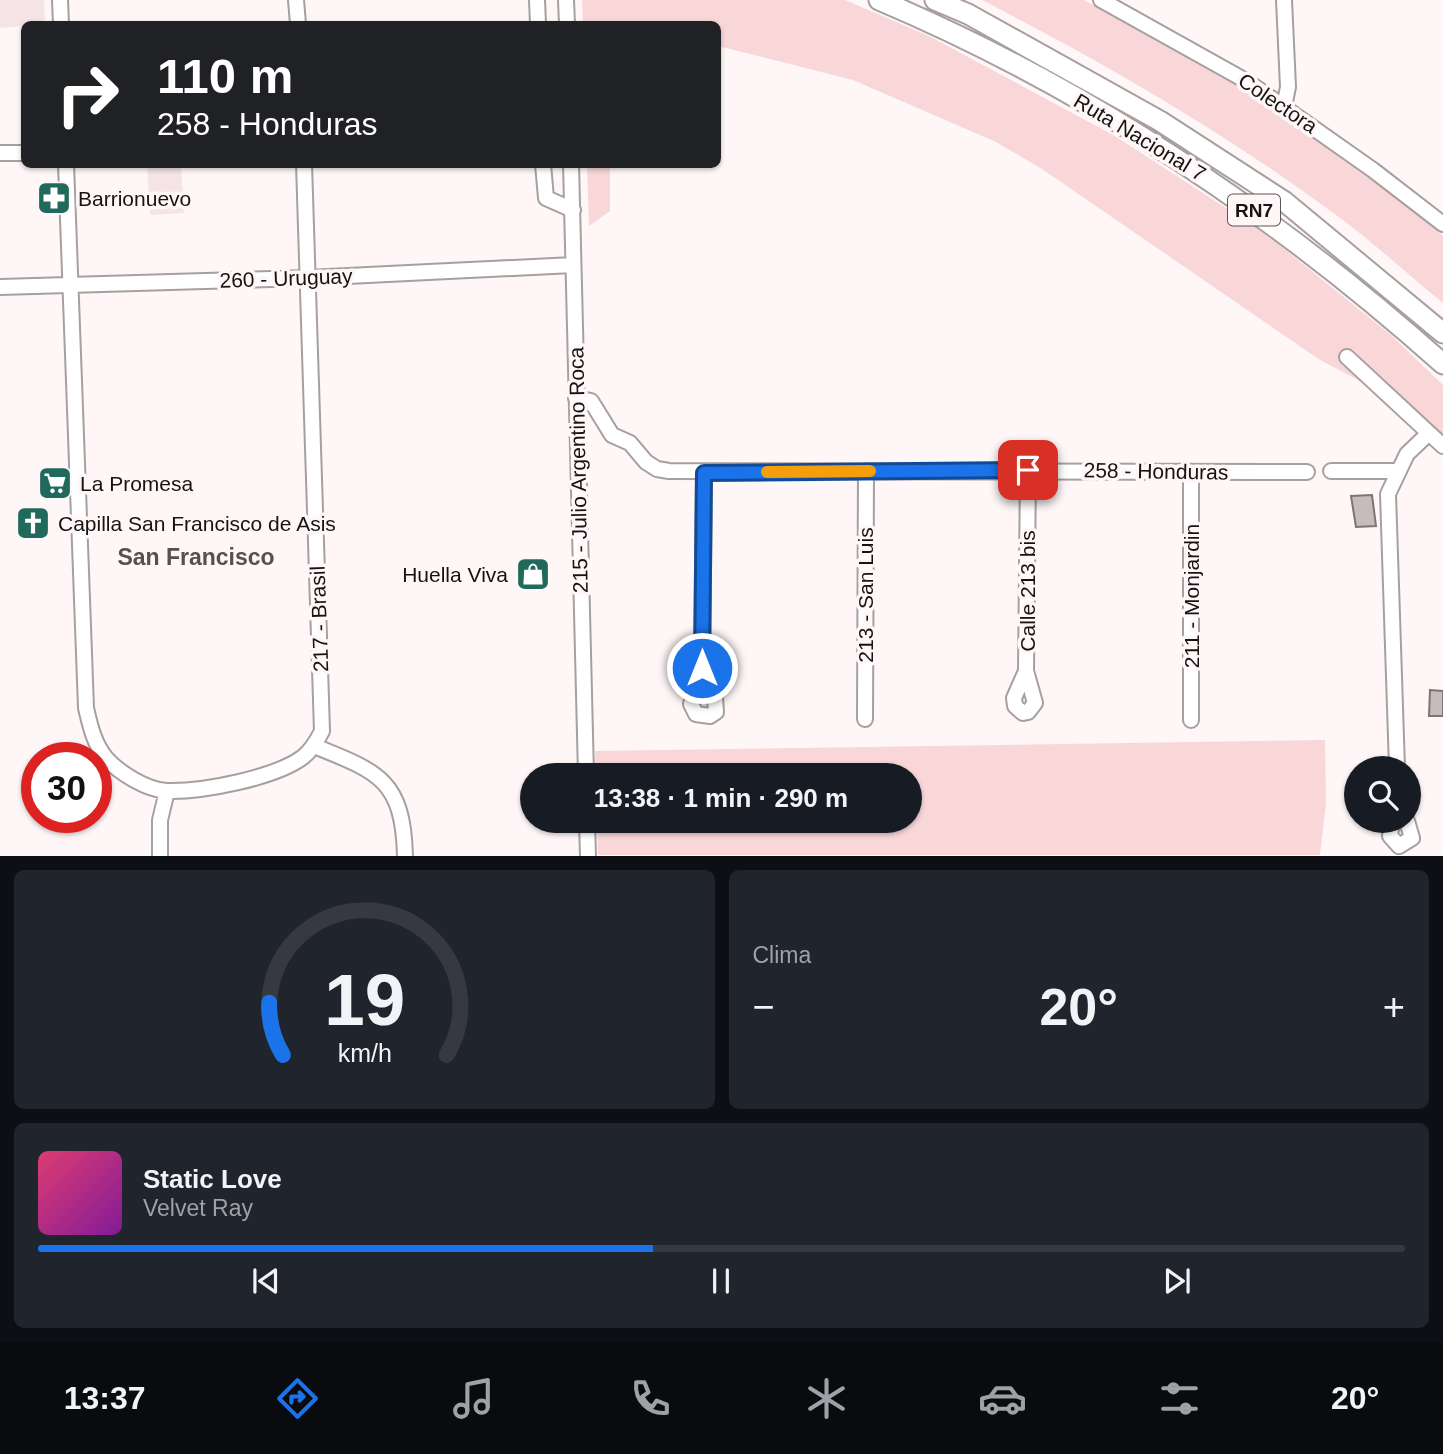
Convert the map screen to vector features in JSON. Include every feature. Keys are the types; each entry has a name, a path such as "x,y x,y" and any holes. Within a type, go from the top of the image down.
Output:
{"highway":[{"name":"Ruta Nacional 7","path":"879,0 954,33 1150,140 1272,222 1443,363"},
{"name":"Ruta Nacional 7","path":"935,0 968,14 1160,121 1286,202 1443,332"},
{"path":"946,0 968,14"}],"street":[{"path":"60,0 61,21"},
{"path":"296,0 298,21"},
{"path":"537,0 538,21"},
{"path":"566,0 567,21"},
{"name":"Colectora","path":"1101,0 1203,55 1284,107 1443,224"},
{"path":"1284,0 1288,87 1284,107"},
{"path":"0,153 21,153"},
{"path":"66,168 68,285 86,708 92,732 107,759 135,780 167,791 224,785 257,776 302,758 314,746 366,768 393,793 404,822 405,856"},
{"name":"217 - Brasil","path":"304,168 322,706 322,731 314,746"},
{"path":"542,168 546,198 573,210"},
{"name":"215 - Julio Argentino Roca","path":"571,168 586,763"},
{"name":"260 - Uruguay","path":"0,287 307,278 573,265"},
{"path":"1347,357 1443,446"},
{"name":"258 - Honduras","path":"576,398 592,401 612,435 630,443 646,462 657,469 704,473 1028,470 1307,472"},
{"path":"1397,756 1388,494 1396,471 1407,454 1429,433"},
{"name":"Calle 213 bis","path":"1026,671 1028,470"},
{"name":"213 - San Luis","path":"864,719 866,471"},
{"path":"1331,471 1396,471"},
{"name":"211 - Monjardin","path":"1191,472 1191,720"},
{"path":"702,668 704,473"},
{"path":"160,856 160,820 167,791"},
{"path":"587,833 588,856"},
{"path":"1390,833 1399,846 1412,838 1411,833"}],"shaded area":[{"path":"0,0 44,0 45,21 21,21 21,26 0,28"},
{"path":"582,0 845,0 929,36 1115,136 1263,232 1391,335 1443,385 1443,438 1381,392 1320,360 1042,169 996,142 853,80 721,47 721,21 583,21"},
{"path":"982,0 1084,0 1260,99 1397,195 1443,236 1443,303 1375,245 1248,153 1117,73"},
{"path":"147,168 181,168 184,213 150,215"},
{"path":"587,168 610,168 610,211 589,226"},
{"path":"1325,740 1326,803 1320,855 598,855 597,833 922,833 922,763 596,763 595,751"}],"building":[{"path":"1372,495 1376,526 1356,527 1351,496"},
{"name":"Capilla San Francisco de Asis","path":"21,515 46,515 46,531 21,531"},
{"path":"1430,690 1443,691 1443,716 1429,716"}],"slow traffic":[{"path":"767,472 870,471"}],"place":[{"name":"Barrionuevo","path":"54,198"},
{"name":"La Promesa","path":"55,483"},
{"name":"Capilla San Francisco de Asis","path":"33,523"},
{"name":"Huella Viva","path":"533,574"}],"district":[{"name":"San Francisco","path":"196,557"}],"route":[{"path":"702,668 704,473 1028,470"}]}
